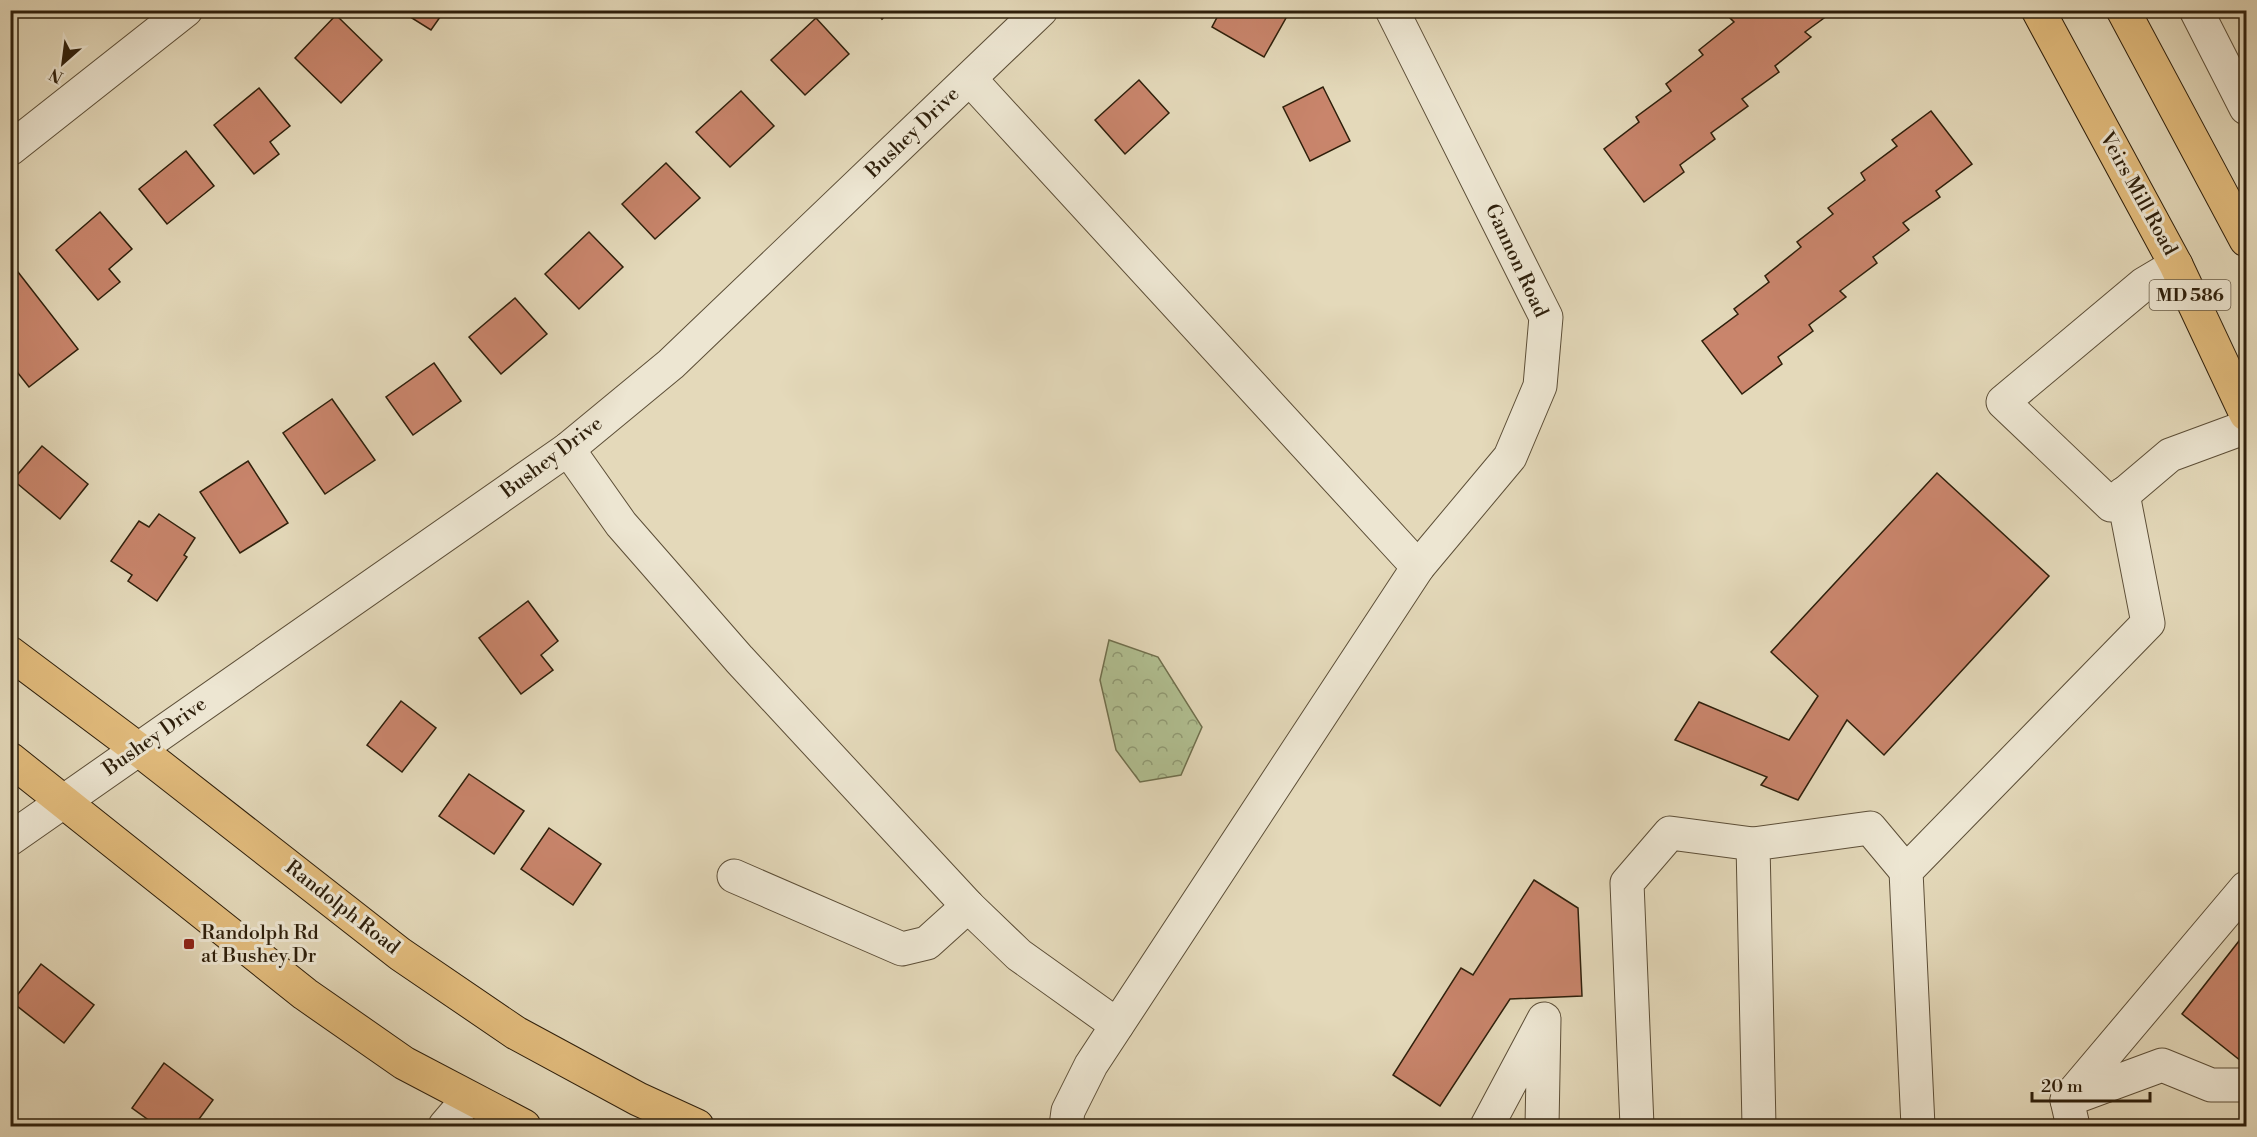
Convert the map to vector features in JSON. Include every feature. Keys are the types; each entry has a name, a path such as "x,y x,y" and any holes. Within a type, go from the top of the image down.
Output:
{"main road":[{"name":"Veirs Mill Road","path":"2038,10 2176,265 2247,414"},
{"path":"2122,10 2247,240"},
{"name":"Randolph Road","path":"10,653 138,749 400,954 516,1033 576,1066 698,1126"},
{"path":"10,759 305,994 404,1063 524,1126"}],"street":[{"path":"10,149 186,10"},
{"name":"Bushey Drive","path":"10,839 568,449 671,364 1041,10"},
{"name":"Gannon Road","path":"1066,1126 1068,1111 1091,1065 1418,567 1510,457 1540,386 1546,317 1392,10"},
{"path":"2196,10 2247,108"},
{"path":"970,79 1418,567"},
{"path":"2176,265 2144,284 2003,402 2110,505 2170,455 2247,427"},
{"path":"568,449 621,524 739,659 968,906 1019,955 1117,1025"},
{"path":"1906,872 2148,622 2123,494"},
{"path":"1637,1126 1627,883 1670,833 1753,844 1870,828 1906,872 1918,1126"},
{"path":"1753,844 1759,1126"},
{"path":"734,876 902,949 927,943 968,906"},
{"path":"2070,1113 2247,888"},
{"path":"1487,1126 1544,1019 1542,1126"},
{"path":"2070,1113 2162,1065 2211,1085 2247,1085"},
{"path":"445,1126 469,1098"}],"green space":[{"path":"1109,640 1158,657 1202,727 1181,775 1140,782 1116,750 1100,680"}],"building":[{"path":"399,10 445,10 431,30"},
{"path":"875,10 891,10 882,19"},
{"path":"1221,10 1273,10 1286,18 1264,57 1212,27"},
{"path":"1738,10 1835,10 1805,32 1811,37 1775,66 1779,72 1742,99 1748,106 1711,133 1715,139 1680,165 1684,172 1644,202 1604,149 1639,122 1636,117 1671,91 1666,84 1703,55 1699,50 1734,22 1729,17"},
{"path":"336,15 382,60 341,103 295,58"},
{"path":"816,18 849,54 805,95 771,60"},
{"path":"1139,80 1169,113 1125,154 1095,120"},
{"path":"1323,87 1350,141 1310,161 1283,107"},
{"path":"259,88 290,126 270,142 279,154 254,174 214,125"},
{"path":"741,91 774,126 730,167 696,132"},
{"path":"1931,111 1972,164 1936,191 1940,197 1903,223 1909,230 1873,257 1877,263 1840,291 1846,297 1809,325 1813,331 1778,357 1782,364 1742,394 1702,341 1738,314 1734,309 1769,282 1765,276 1801,247 1797,242 1833,214 1828,208 1865,180 1861,173 1897,146 1892,140"},
{"path":"186,151 214,186 167,224 139,189"},
{"path":"666,163 700,198 655,239 622,204"},
{"path":"100,212 132,249 109,269 120,282 98,300 56,250"},
{"path":"589,232 623,267 579,309 545,274"},
{"path":"18,272 78,349 29,387 10,363 10,278"},
{"path":"515,298 547,334 501,374 469,337"},
{"path":"434,363 461,401 413,435 386,397"},
{"path":"332,399 375,460 325,494 283,433"},
{"path":"42,446 88,484 60,519 13,480"},
{"path":"248,461 288,523 240,553 200,492"},
{"path":"1937,473 2049,576 1884,755 1847,720 1798,800 1761,785 1767,777 1675,740 1699,702 1789,740 1818,696 1771,652"},
{"path":"159,514 195,538 184,555 187,557 157,601 128,581 132,575 111,561 139,521 149,527"},
{"path":"528,601 558,641 541,655 553,670 521,694 479,638"},
{"path":"401,701 436,728 402,772 367,745"},
{"path":"469,774 524,811 494,854 439,816"},
{"path":"549,828 601,864 573,905 521,869"},
{"path":"1534,880 1578,908 1582,996 1510,999 1440,1106 1393,1075 1461,968 1473,975"},
{"path":"2246,932 2246,1065 2182,1014"},
{"path":"41,964 94,1005 64,1043 12,1002"},
{"path":"164,1063 213,1100 194,1126 157,1126 132,1108"}],"place":[{"name":"Randolph Rd at Bushey Dr","path":"189,944"}]}
